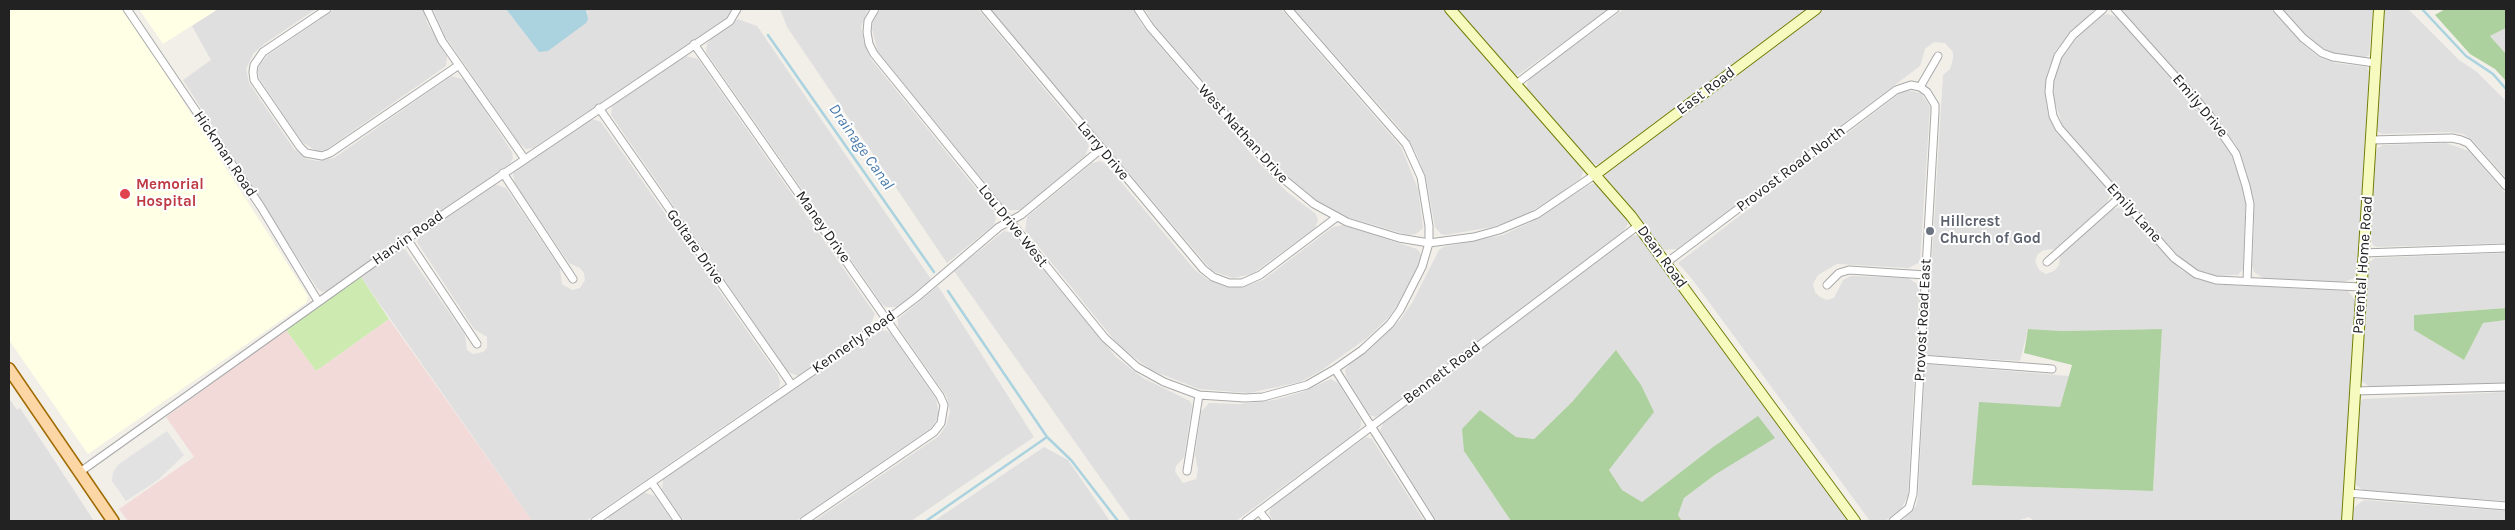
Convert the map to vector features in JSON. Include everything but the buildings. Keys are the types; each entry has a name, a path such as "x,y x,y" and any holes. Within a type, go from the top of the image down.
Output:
{"main road":[{"path":"9,369 113,521"}],"street":[{"name":"Hickman Road","path":"127,9 261,207 318,301"},
{"path":"327,9 263,52 254,65 254,80 300,148 314,156 330,153 459,65"},
{"path":"427,9 442,42 524,158"},
{"name":"Harvin Road","path":"80,472 407,239 524,158 730,21 737,9"},
{"name":"Lou Drive West","path":"875,9 868,21 866,32 874,54 1009,222 1122,355 1149,375 1199,395 1224,398 1263,397 1306,384 1335,369 1362,350 1390,324 1412,290 1429,243"},
{"name":"Larry Drive","path":"985,9 1203,269 1213,277 1229,283 1248,281 1260,275 1337,217"},
{"name":"West Nathan Drive","path":"1138,9 1150,27 1275,172 1314,204 1337,217 1390,236 1429,243 1474,236 1519,223 1558,202 1596,174"},
{"path":"1288,9 1406,144 1421,178 1430,226 1429,243"},
{"name":"Dean Road","path":"1450,9 1639,225 1855,521"},
{"path":"1516,84 1616,9"},
{"name":"East Road","path":"1596,174 1816,9"},
{"name":"Emily Lane","path":"2103,9 2064,46 2053,68 2049,92 2053,116 2059,128 2174,258 2187,269 2216,280 2361,288"},
{"name":"Emily Drive","path":"2115,9 2208,113 2236,154 2250,204 2247,281"},
{"path":"2277,9 2303,38 2322,52 2333,57 2375,63"},
{"name":"Parental Home Road","path":"2347,521 2379,9"},
{"name":"Maney Drive","path":"694,44 940,396 944,414 934,432 804,521"},
{"path":"1920,87 1938,56"},
{"name":"Provost Road North","path":"1666,263 1896,90 1911,85 1920,87"},
{"name":"Provost Road East","path":"1893,521 1909,508 1913,494 1935,112 1932,98 1920,87"},
{"name":"Goltare Drive","path":"599,108 792,385"},
{"path":"2370,140 2452,138 2461,140 2468,143 2506,186"},
{"name":"Kennerly Road","path":"595,521 917,298 999,227 1021,215 1101,149"},
{"path":"503,173 573,278"},
{"path":"2047,262 2120,197"},
{"name":"Bennett Road","path":"1246,521 1639,225"},
{"path":"407,239 477,344"},
{"path":"2363,253 2506,248"},
{"path":"1827,285 1839,273 1849,270 1926,275"},
{"path":"1921,359 2052,369"},
{"path":"1335,369 1431,521"},
{"path":"2355,391 2506,387"},
{"path":"1187,471 1199,395"},
{"path":"652,483 678,521"},
{"path":"2348,493 2506,506"},
{"path":"1260,511 1267,521"}],"shaded area":[{"name":"Memorial Hospital","path":"9,9 124,9 308,296 306,303 88,454 9,340"},
{"path":"139,9 218,9 163,44"},
{"path":"218,9 316,9 264,44 253,54 246,69 249,83 294,149 307,159 318,161 334,158 451,76 465,80 512,152 513,158 510,164 322,292 317,288 183,80 211,60 192,26"},
{"path":"335,9 423,9 427,23 447,57 446,66 327,149 318,152 302,142 259,78 258,70 260,64 268,55"},
{"path":"433,9 506,9 539,52 588,13 586,9 732,9 727,18 533,148 526,149 519,143 445,36"},
{"path":"780,9 868,9 861,27 870,58 994,211 996,218 994,225 947,263 787,27"},
{"path":"881,9 978,9 1086,139 1089,146 1085,156 1020,210 1005,208 878,52 872,29 873,21"},
{"path":"990,9 1133,9 1142,25 1259,163 1287,192 1316,214 1318,221 1315,228 1252,274 1233,278 1212,271"},
{"path":"1145,9 1281,9 1401,147 1418,189 1423,228 1416,234 1408,235 1340,215 1315,200 1282,173 1153,23"},
{"path":"1294,9 1444,9 1582,166 1583,173 1580,179 1524,216 1492,227 1446,235 1441,234 1435,227 1426,178 1416,153 1403,132"},
{"path":"1455,9 1610,9 1518,75 1515,75"},
{"path":"1624,9 1808,9 1603,164 1597,165 1592,163 1527,89 1527,84 1530,77"},
{"path":"1822,9 2095,9 2056,50 2047,73 2045,95 2048,115 2056,131 2109,190 2110,196 2107,203 2055,249 2044,250 2038,254 2035,261 2039,270 2046,274 2054,271 2059,265 2060,256 2111,209 2123,207 2181,270 2198,279 2216,284 2348,291 2355,300 2342,521 2034,521 2029,517 2016,521 1902,521 1916,506 1918,497 1925,364 2069,376 2060,407 1972,485 2153,491 2162,329 2062,331 2028,329 2020,361 1926,355 1943,75 1950,69 1953,59 1953,52 1945,43 1934,42 1925,49 1920,66 1677,249 1662,250 1637,215 1606,180 1605,174"},
{"path":"2120,9 2271,9 2302,43 2320,58 2336,63 2367,67 2369,72 2357,273 2354,278 2341,283 2263,278 2254,272 2252,266 2254,222 2250,184 2236,145 2210,110"},
{"path":"2282,9 2373,9 2369,55 2364,58 2333,53 2319,46"},
{"path":"2383,9 2408,9 2459,60 2477,72 2505,100 2506,178 2473,141 2463,134 2450,132 2382,134 2378,132 2376,127"},
{"path":"2107,14 2117,17 2209,120 2229,150 2236,165 2246,201 2243,269 2238,275 2215,276 2198,271 2182,260 2063,127 2054,100 2053,85 2057,69 2064,53 2078,36 2101,16"},
{"path":"738,19 757,26 931,279 898,307 886,307 882,304 706,52 707,44 711,38"},
{"path":"2506,28 2506,54 2490,36"},
{"path":"686,56 698,59 875,314 870,325 798,376 788,372 611,115 612,106 615,102"},
{"path":"1907,90 1921,93 1930,107 1920,262 1909,268 1837,264 1818,275 1813,284 1815,292 1827,300 1834,298 1843,280 1851,276 1908,278 1917,284 1919,290 1908,496 1901,509 1885,521 1870,521 1692,279 1678,263 1900,93"},
{"path":"592,119 601,122 778,375 780,382 779,388 586,521 532,521 361,277 398,249 405,249 465,335 467,350 473,354 483,352 487,348 487,337 474,329 417,242 419,235 494,184 506,188 560,268 562,284 572,290 580,288 585,280 584,273 580,268 569,263 515,184 513,174 516,169 586,121"},
{"path":"2446,143 2469,151 2506,194 2506,243 2377,247 2373,245 2369,235 2375,153 2378,148 2383,145"},
{"path":"1100,161 1106,164 1194,269 1208,280 1226,287 1243,287 1263,280 1333,227 1343,225 1417,249 1423,257 1407,292 1389,317 1367,338 1322,370 1300,382 1249,393 1199,389 1151,370 1119,346 1025,230 1027,217 1092,163"},
{"path":"1595,183 1599,185 1626,217 1628,224 1623,232 1380,415 1375,417 1370,415 1346,377 1345,370 1400,320 1412,303 1439,250 1443,247 1503,235 1531,222"},
{"path":"1004,231 1013,233 1116,357 1143,378 1190,401 1192,406 1184,457 1176,466 1175,472 1183,483 1196,479 1198,470 1195,454 1201,412 1209,403 1240,404 1275,400 1302,392 1331,379 1338,383 1361,420 1361,426 1357,432 1236,521 1131,521 954,271"},
{"path":"1631,236 1641,236 1850,521 1682,521 1678,515 1684,498 1716,474 1713,447 1642,502 1622,490 1609,470 1654,411 1573,401 1534,439 1516,437 1480,410 1464,451 1511,521 1437,521 1380,431 1383,423"},
{"path":"2506,253 2506,308 2414,315 2414,330 2464,360 2483,323 2506,320 2506,383 2375,387 2368,386 2363,382 2360,377 2367,264 2375,258"},
{"path":"938,286 1034,437 911,521 814,521 939,436 946,426 950,412 947,397 898,327 898,319"},
{"path":"389,319 532,521 128,521 119,509 194,457 166,417 286,330 316,371"},
{"path":"878,330 887,331 891,334 936,399 939,416 931,428 796,521 684,521 662,490 663,479"},
{"path":"2506,392 2506,501 2363,490 2357,486 2354,480 2358,404 2363,399"},
{"path":"9,398 17,410 20,408 94,521 9,521"},
{"path":"167,431 184,455 158,480 126,501 112,481 113,472 119,464"},
{"path":"1366,437 1372,439 1424,521 1273,521 1269,513 1272,506"},
{"path":"1044,447 1068,460 1110,521 934,521"},
{"path":"643,492 655,496 672,521 610,521 607,517"},
{"path":"2364,500 2506,511 2506,521 2353,521 2353,508"}],"green space":[{"path":"2445,9 2506,9 2506,28 2490,36 2506,54 2506,81 2495,69 2470,54 2435,15"},
{"path":"361,277 389,319 316,371 286,330"},
{"path":"2506,308 2506,320 2483,323 2464,360 2414,330 2414,315"},
{"path":"2028,329 2062,331 2162,329 2153,491 1972,485 1979,402 2060,407 2072,365 2024,353"},
{"path":"1616,350 1641,385 1654,412 1609,470 1622,490 1642,502 1713,447 1758,416 1775,438 1716,474 1684,498 1678,515 1682,521 1511,521 1464,451 1462,429 1480,410 1516,437 1534,439 1573,401"}],"water":[{"path":"506,9 586,9 588,19 586,23 548,51 539,52"}],"waterway":[{"name":"Drainage Canal","path":"2422,9 2466,56 2493,74 2506,89"},
{"name":"Drainage Canal","path":"768,35 934,272"},
{"name":"Drainage Canal","path":"948,291 1047,437 1071,460 1118,521"},
{"name":"Drainage Canal","path":"926,521 1047,437"}],"place":[{"name":"Memorial Hospital","path":"125,194"},
{"name":"Hillcrest Church of God","path":"1930,231"}]}
